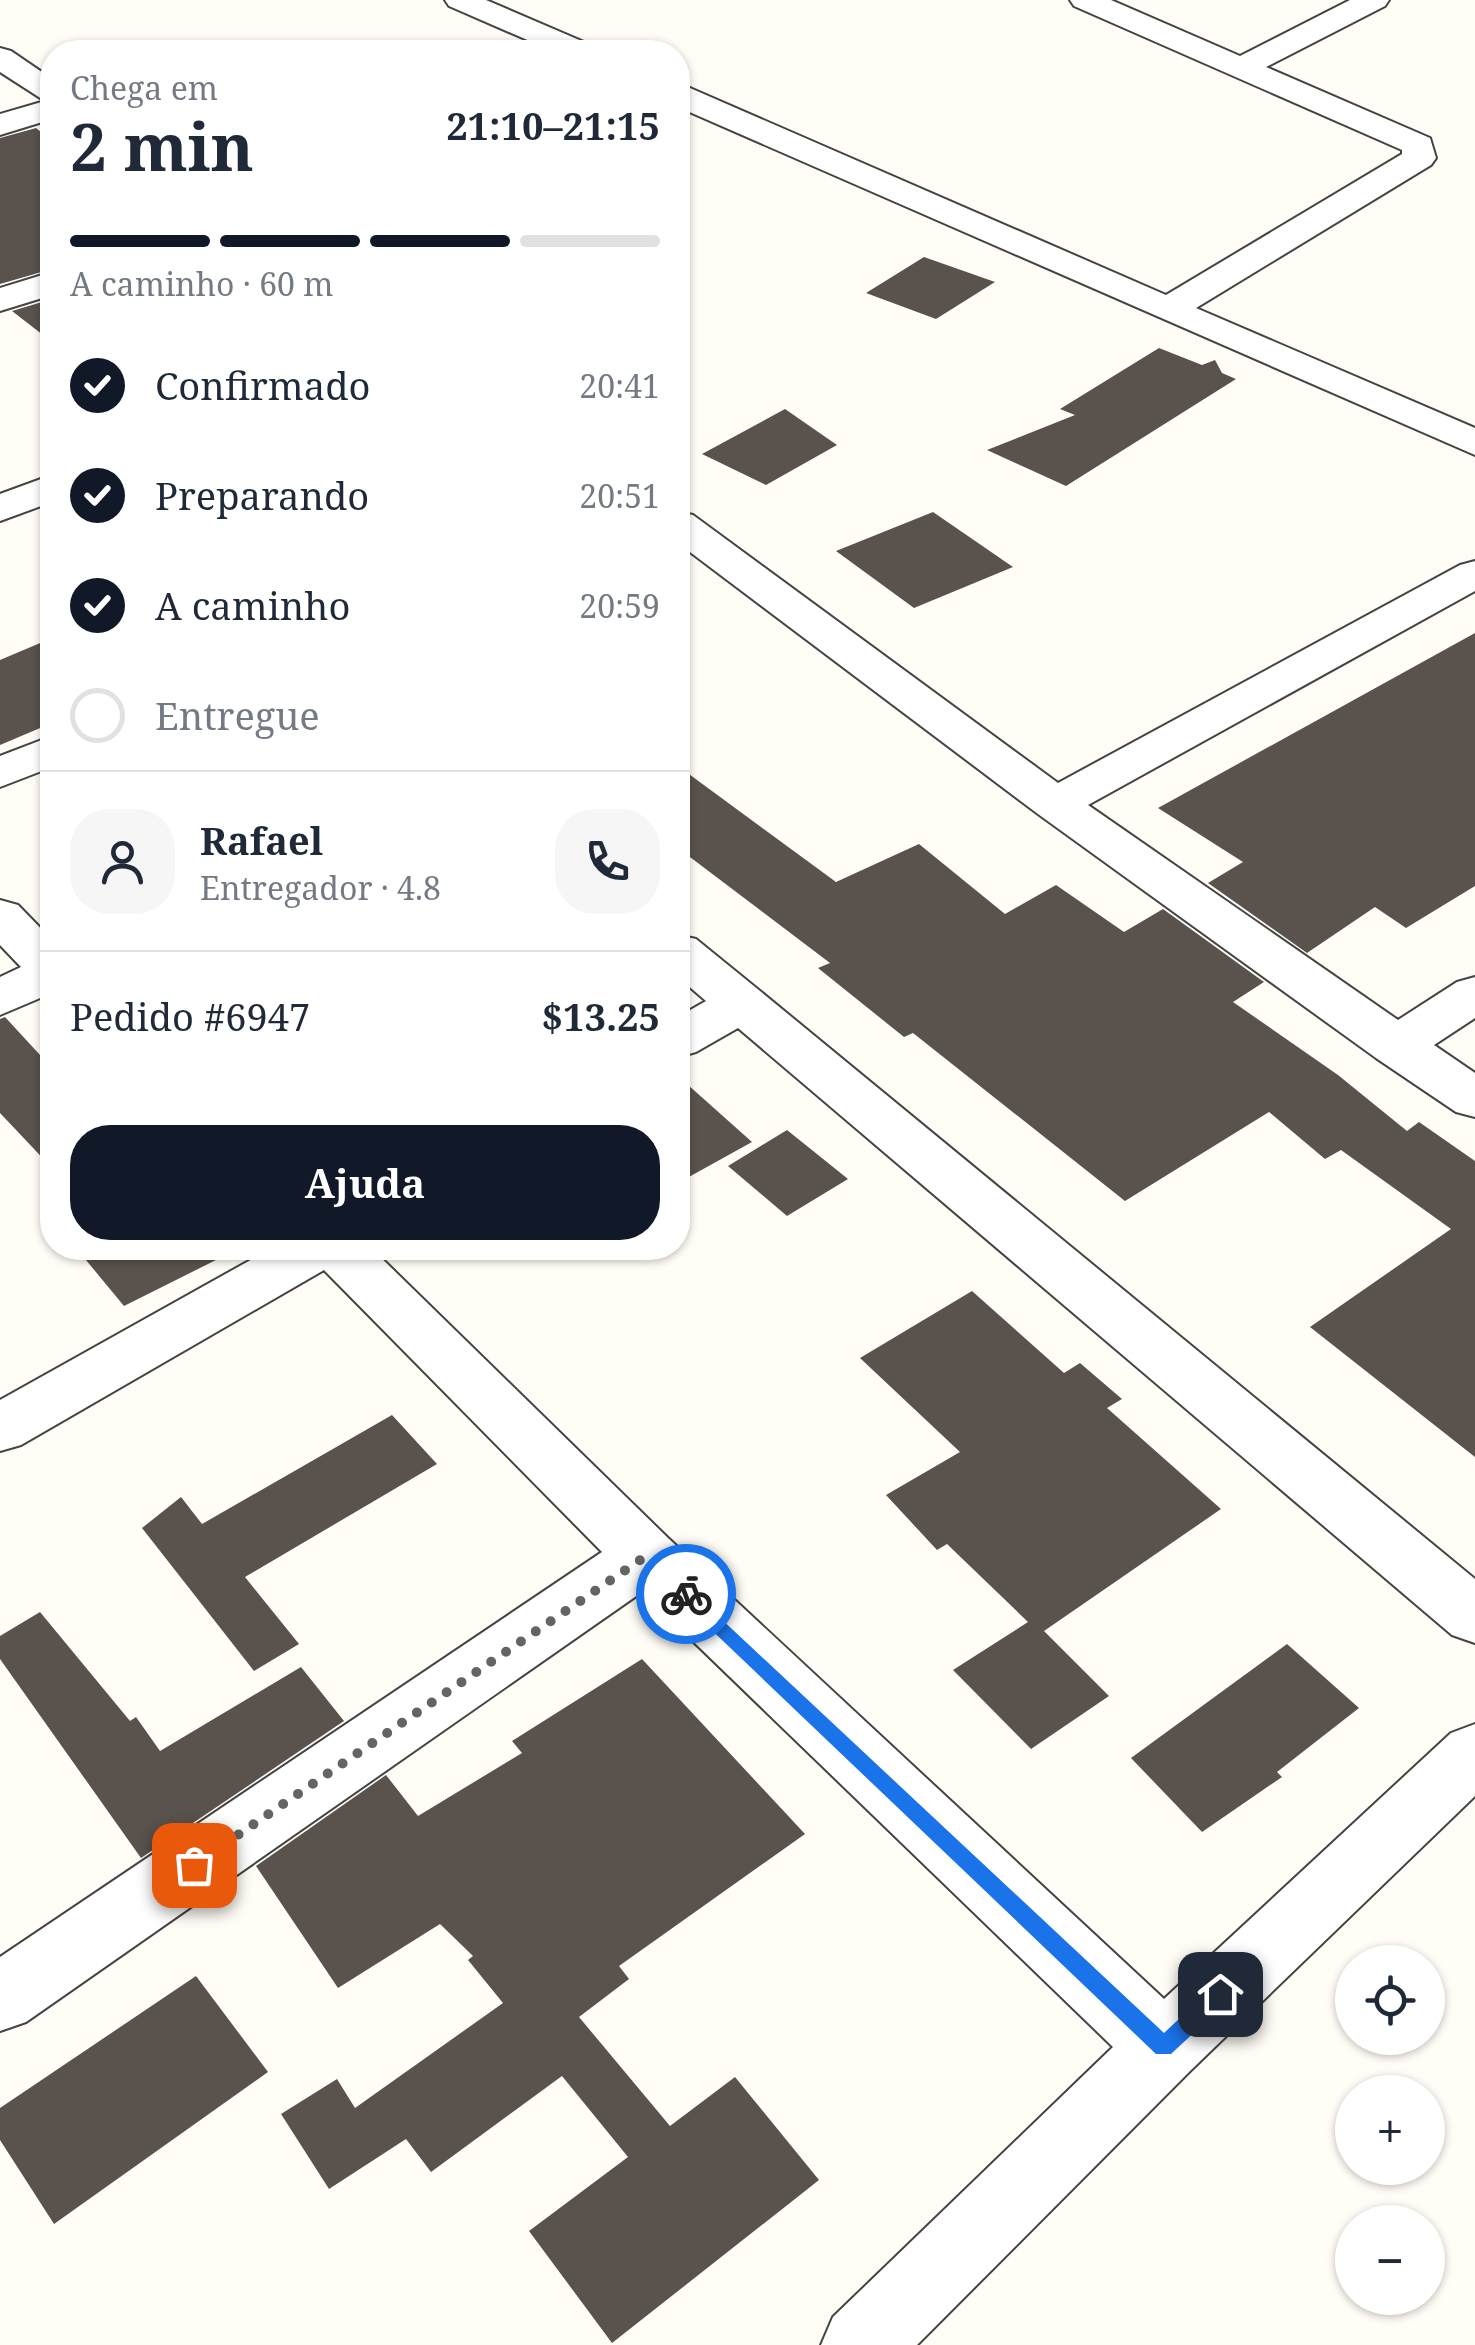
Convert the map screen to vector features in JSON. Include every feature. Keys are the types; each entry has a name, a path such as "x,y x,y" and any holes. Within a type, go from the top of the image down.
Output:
{"street":[{"path":"460,0 552,40"},
{"path":"1085,0 1418,145 1419,158 1168,309"},
{"path":"1242,67 1374,0"},
{"path":"0,58 40,85"},
{"path":"690,100 1475,442"},
{"path":"0,125 40,113"},
{"path":"0,300 40,287"},
{"path":"0,509 40,492"},
{"path":"690,533 1056,804 1475,1099"},
{"path":"1056,804 1475,574"},
{"path":"0,773 40,755"},
{"path":"0,916 40,958"},
{"path":"690,960 1475,1616"},
{"path":"0,998 40,977"},
{"path":"1395,1046 1475,994"},
{"path":"690,1033 742,1003"},
{"path":"0,1428 296,1260"},
{"path":"349,1260 646,1556 1164,2047"},
{"path":"0,1998 646,1556"},
{"path":"860,2345 1164,2047 1475,1753"}],"building":[{"path":"36,128 40,131 40,272 0,284 0,138"},
{"path":"924,257 995,282 936,319 866,293"},
{"path":"40,303 40,333 12,311"},
{"path":"1159,348 1202,365 1215,360 1222,373 1236,379 1066,486 987,450 1075,415 1060,409"},
{"path":"785,409 837,445 766,485 702,454"},
{"path":"933,512 1013,567 914,608 836,551"},
{"path":"1475,633 1475,886 1406,928 1375,907 1307,953 1208,883 1243,862 1158,808"},
{"path":"40,643 40,728 0,745 0,660"},
{"path":"690,775 836,882 919,844 1005,914 1056,885 1124,932 1163,909 1264,982 1233,1002 1338,1075 1407,1131 1419,1122 1475,1161 1475,1457 1310,1327 1451,1229 1341,1150 1325,1159 1269,1112 1125,1201 913,1033 904,1037 818,968 830,963 690,857"},
{"path":"5,1017 40,1055 40,1155 0,1113 0,1019"},
{"path":"690,1087 752,1142 690,1176"},
{"path":"787,1130 848,1179 787,1216 728,1166"},
{"path":"86,1260 216,1260 124,1306"},
{"path":"972,1291 1064,1373 1080,1363 1122,1399 1107,1408 1221,1509 1044,1631 1109,1696 1031,1749 953,1670 1028,1622 947,1544 937,1550 886,1495 960,1452 860,1358"},
{"path":"392,1415 437,1464 245,1577 299,1644 254,1671 142,1528 181,1497 202,1524"},
{"path":"40,1612 130,1721 136,1717 160,1751 301,1667 344,1721 141,1858 0,1659 0,1636"},
{"path":"1287,1644 1359,1708 1277,1772 1282,1777 1202,1832 1131,1758"},
{"path":"642,1659 805,1834 619,1966 629,1979 579,2017 670,2126 735,2077 819,2180 612,2343 529,2231 628,2157 562,2076 431,2172 406,2139 329,2189 281,2114 337,2079 355,2108 503,2003 468,1960 473,1956 440,1924 338,1988 256,1866 386,1775 418,1816 522,1753 512,1741"},
{"path":"196,1976 268,2072 54,2224 0,2140 0,2108"}],"way so far":[{"path":"194,1865 646,1556 686,1594"}],"route":[{"path":"686,1594 1164,2047 1220,1994"}]}
